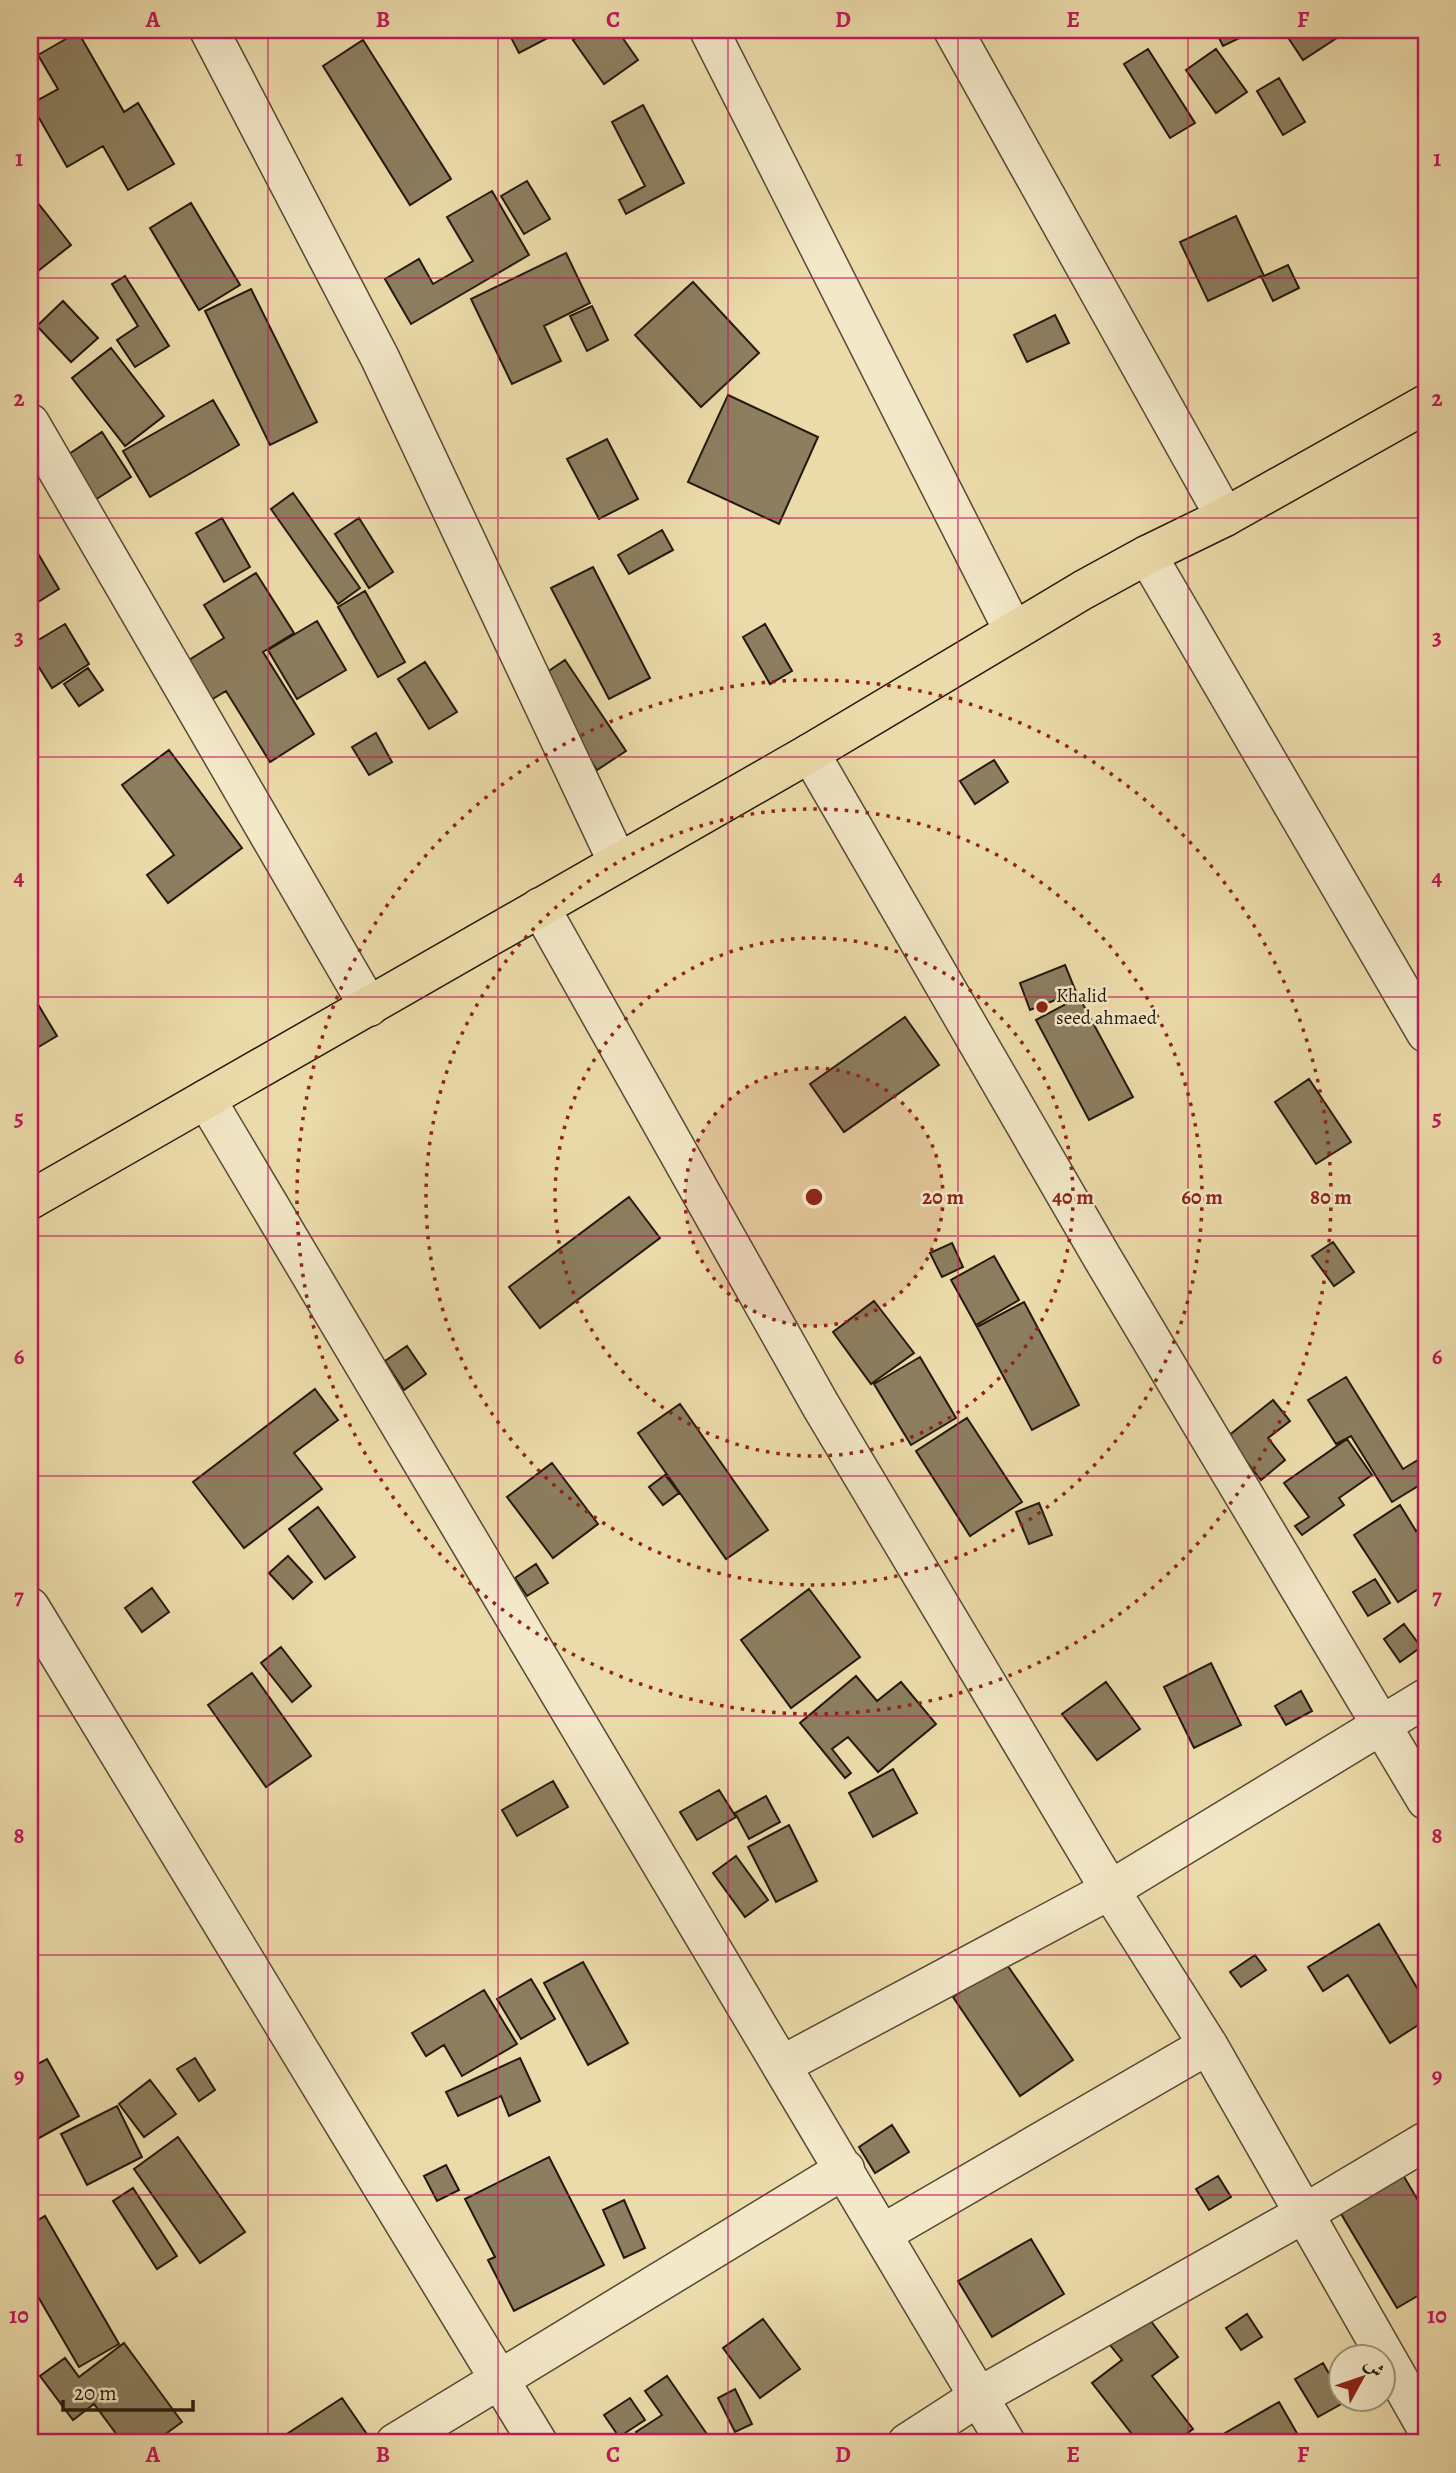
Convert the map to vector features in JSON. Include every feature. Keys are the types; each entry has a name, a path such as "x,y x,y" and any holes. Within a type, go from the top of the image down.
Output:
{"main road":[{"path":"30,1200 810,752 1013,630 1147,555 1225,517 1426,404"}],"street":[{"path":"209,30 380,358 618,863"},
{"path":"709,30 1013,630"},
{"path":"953,30 1225,517"},
{"path":"30,423 369,1007"},
{"path":"1147,555 1426,1033"},
{"path":"810,752 1103,1259 1426,1800"},
{"path":"540,907 821,1406 1110,1890 1208,2045 1426,2427"},
{"path":"206,1099 1006,2443"},
{"path":"30,1607 538,2443"},
{"path":"782,2065 1110,1890 1426,1698"},
{"path":"882,2234 1208,2045"},
{"path":"907,2443 978,2397 1305,2213 1426,2141"},
{"path":"395,2443 845,2169"}],"building":[{"path":"507,30 563,30 519,53"},
{"path":"588,30 617,30 638,60 604,84 573,40"},
{"path":"1215,30 1251,30 1252,32 1223,46"},
{"path":"1283,30 1349,30 1303,60"},
{"path":"78,32 124,112 138,103 174,164 128,190 103,146 67,167 31,104 58,89 38,55"},
{"path":"363,40 451,179 410,205 323,66"},
{"path":"1148,49 1195,123 1170,138 1124,64"},
{"path":"1216,49 1247,92 1216,113 1186,70"},
{"path":"1279,78 1305,122 1283,135 1257,91"},
{"path":"643,105 684,183 626,214 619,200 645,186 612,122"},
{"path":"527,181 550,219 524,234 501,196"},
{"path":"492,191 529,255 411,324 385,279 419,259 433,284 473,261 447,217"},
{"path":"30,193 71,245 33,275 30,270"},
{"path":"191,203 240,285 199,310 150,228"},
{"path":"1236,216 1264,276 1288,265 1299,288 1273,301 1261,276 1208,301 1180,242"},
{"path":"566,253 590,303 544,326 561,361 512,384 471,299"},
{"path":"125,276 169,346 135,367 117,340 138,326 112,284"},
{"path":"693,282 759,353 701,407 635,335"},
{"path":"251,289 317,422 270,445 205,311"},
{"path":"63,301 98,338 71,362 37,326"},
{"path":"592,306 608,340 587,351 570,316"},
{"path":"1055,315 1069,343 1027,362 1014,335"},
{"path":"111,348 164,416 125,446 72,378"},
{"path":"728,395 818,437 779,524 688,482"},
{"path":"213,400 239,445 150,497 123,451"},
{"path":"102,432 131,477 95,500 66,456"},
{"path":"607,439 638,499 599,519 567,459"},
{"path":"293,493 360,588 338,604 271,509"},
{"path":"222,518 250,567 224,582 196,533"},
{"path":"359,518 393,572 369,588 335,534"},
{"path":"662,530 673,550 629,574 618,555"},
{"path":"30,540 59,589 30,607"},
{"path":"593,567 650,678 609,699 551,588"},
{"path":"256,573 294,633 263,652 314,734 270,762 226,691 206,703 181,665 224,638 204,605"},
{"path":"365,591 405,662 378,677 338,607"},
{"path":"317,621 346,670 297,699 268,650"},
{"path":"65,624 89,664 52,688 30,653 30,645"},
{"path":"765,624 792,671 770,684 743,637"},
{"path":"565,660 626,751 597,770 537,679"},
{"path":"425,662 457,712 429,729 398,679"},
{"path":"88,668 103,690 79,706 64,684"},
{"path":"376,733 392,762 369,775 352,747"},
{"path":"169,750 242,848 168,903 147,875 174,855 122,785"},
{"path":"994,760 1008,782 975,804 960,781"},
{"path":"1065,965 1076,992 1030,1010 1020,983"},
{"path":"30,991 57,1036 30,1052"},
{"path":"1079,997 1133,1097 1089,1120 1036,1020"},
{"path":"905,1017 939,1065 844,1132 810,1084"},
{"path":"1309,1079 1351,1142 1316,1164 1275,1102"},
{"path":"629,1197 660,1238 540,1328 509,1287"},
{"path":"1333,1242 1354,1272 1334,1286 1312,1256"},
{"path":"952,1243 963,1267 942,1277 930,1253"},
{"path":"994,1256 1019,1300 976,1325 951,1280"},
{"path":"874,1301 914,1353 871,1384 833,1332"},
{"path":"1024,1302 1079,1405 1032,1430 977,1327"},
{"path":"407,1346 426,1374 404,1390 385,1361"},
{"path":"920,1357 956,1418 911,1445 874,1384"},
{"path":"1346,1377 1403,1469 1426,1455 1426,1495 1420,1485 1392,1502 1351,1436 1336,1444 1308,1400"},
{"path":"315,1389 338,1420 294,1453 322,1489 244,1548 193,1482"},
{"path":"1273,1400 1290,1421 1268,1438 1285,1460 1261,1480 1227,1437"},
{"path":"680,1404 768,1530 726,1559 638,1433"},
{"path":"967,1418 1022,1502 970,1536 916,1451"},
{"path":"1347,1439 1372,1475 1339,1498 1344,1505 1302,1535 1295,1526 1309,1517 1284,1483"},
{"path":"552,1463 598,1524 553,1558 507,1497"},
{"path":"665,1475 679,1493 663,1505 649,1487"},
{"path":"1039,1503 1052,1535 1029,1544 1016,1512"},
{"path":"1400,1505 1416,1531 1426,1524 1426,1584 1398,1602 1354,1535"},
{"path":"318,1507 355,1557 325,1579 289,1529"},
{"path":"288,1556 312,1582 293,1599 269,1573"},
{"path":"536,1564 548,1583 527,1596 515,1578"},
{"path":"1375,1579 1390,1603 1368,1616 1353,1592"},
{"path":"152,1588 169,1612 142,1632 125,1608"},
{"path":"809,1589 860,1657 791,1708 741,1640"},
{"path":"1404,1624 1421,1647 1400,1662 1384,1639"},
{"path":"281,1647 311,1686 292,1702 261,1663"},
{"path":"1211,1663 1241,1725 1194,1748 1164,1687"},
{"path":"252,1673 311,1756 266,1787 208,1705"},
{"path":"856,1676 877,1701 901,1682 936,1724 878,1772 848,1737 832,1749 851,1773 845,1778 800,1723"},
{"path":"1106,1682 1140,1729 1097,1760 1062,1714"},
{"path":"1301,1691 1312,1711 1286,1725 1275,1706"},
{"path":"893,1769 917,1813 873,1837 849,1793"},
{"path":"553,1781 568,1807 517,1836 502,1810"},
{"path":"719,1790 736,1817 697,1840 680,1812"},
{"path":"766,1796 780,1822 749,1839 735,1813"},
{"path":"789,1825 817,1881 776,1902 748,1847"},
{"path":"736,1856 768,1900 745,1917 713,1873"},
{"path":"1379,1924 1426,2003 1426,2020 1390,2043 1348,1975 1323,1991 1308,1967"},
{"path":"1255,1955 1266,1970 1241,1987 1230,1972"},
{"path":"583,1962 628,2043 588,2065 544,1983"},
{"path":"1005,1962 1073,2060 1020,2096 953,1997"},
{"path":"531,1979 555,2019 521,2039 497,1999"},
{"path":"484,1990 517,2044 462,2076 444,2045 426,2056 412,2033"},
{"path":"195,2058 215,2090 199,2101 177,2069"},
{"path":"520,2058 540,2101 509,2116 501,2096 458,2116 446,2092"},
{"path":"47,2059 79,2116 30,2143 30,2068"},
{"path":"150,2080 176,2114 144,2137 119,2104"},
{"path":"117,2106 142,2157 87,2185 61,2134"},
{"path":"892,2125 909,2152 875,2173 859,2147"},
{"path":"178,2137 245,2232 200,2263 134,2169"},
{"path":"549,2157 604,2265 514,2311 488,2260 495,2257 465,2199"},
{"path":"446,2165 459,2190 437,2201 424,2176"},
{"path":"1397,2165 1419,2202 1426,2198 1426,2291 1397,2308 1334,2202"},
{"path":"1218,2176 1231,2197 1209,2210 1196,2189"},
{"path":"133,2188 177,2256 157,2269 113,2201"},
{"path":"624,2200 645,2248 624,2258 603,2210"},
{"path":"45,2216 119,2344 79,2367 30,2283 30,2225"},
{"path":"1031,2239 1064,2294 992,2337 958,2281"},
{"path":"1247,2314 1262,2337 1241,2350 1226,2328"},
{"path":"1147,2316 1178,2357 1152,2376 1193,2429 1174,2443 1139,2443 1092,2383 1122,2360 1110,2345"},
{"path":"763,2319 800,2369 760,2398 723,2348"},
{"path":"124,2343 182,2422 153,2443 123,2443 94,2404 73,2420 40,2376 65,2358 79,2377"},
{"path":"1323,2363 1326,2368 1326,2413 1318,2417 1295,2379"},
{"path":"667,2376 713,2443 644,2443 636,2432 662,2415 645,2391"},
{"path":"735,2389 752,2424 735,2432 718,2398"},
{"path":"342,2398 373,2443 273,2443"},
{"path":"630,2398 645,2420 619,2437 604,2415"},
{"path":"1279,2402 1298,2435 1283,2443 1231,2443 1225,2433"}],"place":[{"name":"Khalid seed ahmaed","path":"1042,1007"}]}
